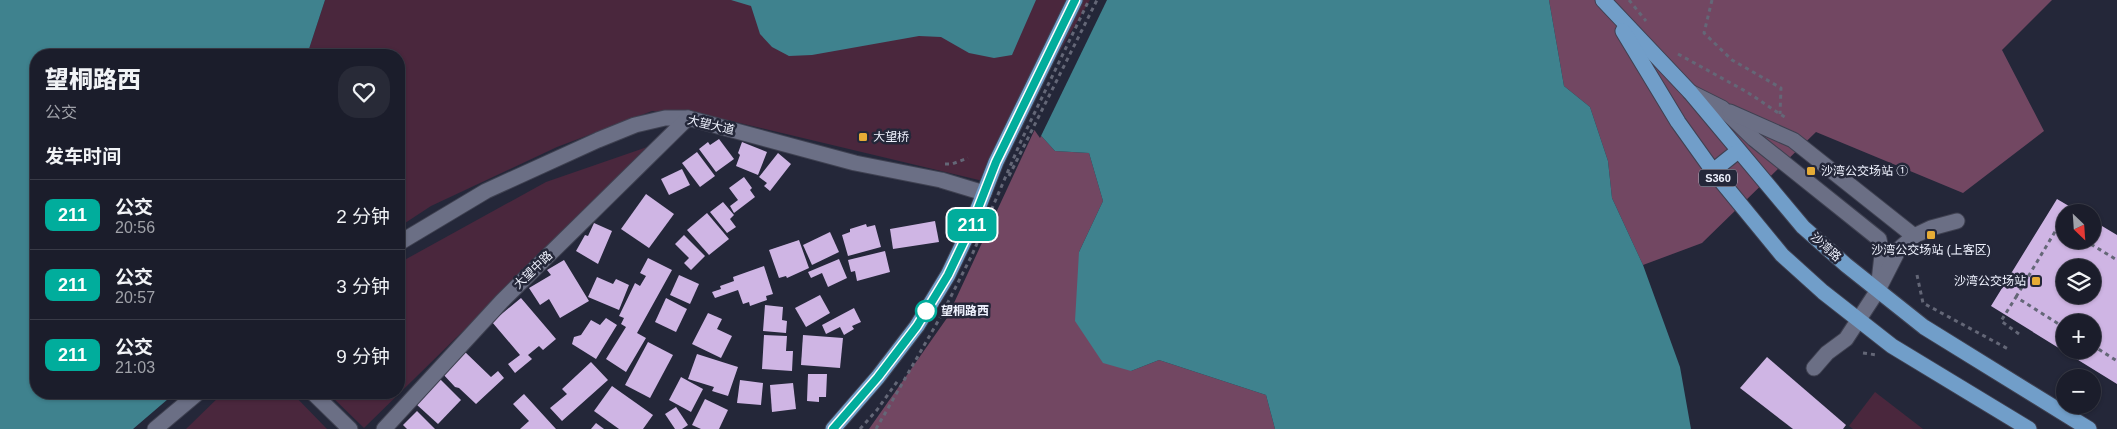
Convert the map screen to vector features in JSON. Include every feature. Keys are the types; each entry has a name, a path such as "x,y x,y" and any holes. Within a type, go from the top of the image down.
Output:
{"main road":[{"path":"833,429 878,377 917,326 948,275 970,229 996,162 1075,0"},
{"name":"沙湾路","path":"1607,5 1690,92 1802,227 1924,327 2090,429"},
{"name":"沙湾路","path":"1607,5 1657,90 1712,171 1782,255 1858,320 1892,346 2029,429"},
{"path":"1712,171 1738,151"}],"street":[{"path":"1690,92 1794,140 1914,236"},
{"path":"1722,108 1754,139 1879,239 1882,255 1878,290"},
{"name":"大望大道","path":"405,239 486,191 598,140 635,125 664,118 688,118 855,163 941,180 984,193"},
{"name":"大望中路","path":"384,429 502,301 688,118"},
{"path":"1814,368 1827,353 1846,339 1878,290 1899,248 1914,236 1932,228 1957,221"},
{"path":"155,429 190,399"},
{"path":"319,399 350,429"}],"path":[{"path":"876,429 941,316 972,255 1021,141 1089,0"},
{"path":"1012,170 1097,0"},
{"path":"1629,0 1651,26"},
{"path":"1712,0 1704,33 1732,60 1781,88 1780,114"},
{"path":"1672,50 1747,92 1787,119"},
{"path":"945,164 952,164 968,158"},
{"path":"2019,334 2001,321 2056,230"},
{"path":"2099,249 2117,260"},
{"path":"1917,275 1923,303 2010,350"},
{"path":"2016,297 2056,322"},
{"path":"2101,351 2117,361"},
{"path":"1863,353 1884,357"}],"shaded area":[{"path":"0,0 325,0 309,49 30,49 30,399 168,399 133,429 0,429"},
{"path":"325,0 1090,0 983,181 727,120 652,111 557,147 431,206 405,223 405,49 309,49"},
{"path":"731,0 1036,0 1012,55 994,58 969,53 941,37 919,36 812,55 789,56 772,47 760,34 751,6"},
{"path":"1099,0 1549,0 1564,86 1590,107 1608,161 1612,198 1643,265 1680,367 1691,429 1275,429 1266,395 1159,360 1131,371 1103,363 1075,321 1079,252 1103,201 1089,153 1055,151 1035,129"},
{"path":"1549,0 2052,0 2002,50 2044,131 1963,193 1816,132 1702,243 1643,265 1612,198 1608,161 1590,107 1564,86"},
{"path":"1035,129 1055,151 1089,153 1103,201 1079,252 1131,371 1159,360 1266,395 1275,429 869,429 947,318"},
{"path":"653,145 405,388 405,260 546,182"},
{"path":"1875,392 1923,429 1853,429 1849,426"},
{"path":"217,399 298,399 327,429 186,429"},
{"path":"334,399 394,399 364,428"}],"pier":[{"path":"1096,0 1107,0 1040,138 1033,128"}],"building":[{"path":"719,139 734,159 716,172 699,149 708,142 710,145"},
{"path":"742,142 767,152 758,175 736,166"},
{"path":"697,152 715,176 700,187 682,163"},
{"path":"778,153 791,164 770,191 764,186 767,183 759,177"},
{"path":"682,169 690,185 669,195 661,179"},
{"path":"744,177 752,188 750,190 755,197 734,213 730,206 738,200 729,188"},
{"path":"646,194 674,214 649,248 621,229"},
{"name":"沙湾公交场站","path":"2057,199 2065,204 2056,204 2056,249 2101,249 2101,225 2117,235 2117,384 2101,374 2101,369 2093,369 2077,359 2101,359 2101,314 2056,314 2056,346 1991,306"},
{"path":"723,202 734,215 730,219 736,227 727,233 710,212"},
{"path":"707,213 729,239 709,255 687,230"},
{"path":"935,221 939,242 893,249 890,229"},
{"path":"594,223 612,231 598,264 576,251 585,235 588,236"},
{"path":"866,224 867,227 875,225 881,247 848,256 842,235 850,232 850,229"},
{"path":"830,232 839,252 812,265 803,245"},
{"path":"684,235 705,256 691,270 684,263 689,258 675,244"},
{"path":"799,240 809,268 787,278 786,276 779,278 769,250"},
{"path":"885,251 890,272 857,281 855,271 851,272 848,260"},
{"path":"648,258 672,270 637,333 646,338 626,372 606,359 626,327 621,324 624,318 619,316 635,283 640,286 646,276 640,273"},
{"path":"839,259 847,278 828,287 822,273 811,278 808,272"},
{"path":"564,260 589,301 560,318 549,299 540,305 529,288 551,275 547,270"},
{"path":"764,266 773,294 766,296 767,300 750,306 749,302 743,304 738,290 715,298 712,292 721,289 720,286 734,281 733,277"},
{"path":"679,275 699,284 690,304 670,295"},
{"path":"597,277 613,284 616,279 629,285 619,310 588,297"},
{"path":"820,295 830,313 806,327 795,308"},
{"path":"521,298 556,339 543,350 539,346 528,355 532,359 515,373 508,364 520,355 492,322"},
{"path":"666,298 687,309 676,332 655,322"},
{"path":"765,305 783,307 782,320 787,321 786,333 763,331"},
{"path":"854,308 861,322 852,326 854,329 844,335 840,327 826,334 822,325"},
{"path":"708,313 722,319 717,329 732,336 721,358 692,344"},
{"path":"606,318 617,325 596,359 572,344 574,337 581,335 591,320 600,325"},
{"path":"764,335 787,336 786,351 793,351 792,371 762,369"},
{"path":"803,335 843,338 840,368 801,365"},
{"path":"648,342 673,355 650,398 625,385"},
{"path":"464,351 491,377 498,371 504,378 476,404 459,388 455,387 442,373"},
{"path":"697,354 738,367 728,396 712,391 714,387 688,379"},
{"path":"1767,357 1846,425 1843,429 1793,429 1740,388"},
{"path":"591,362 608,380 562,421 550,408 567,394 562,389"},
{"path":"808,374 827,374 826,397 819,397 819,402 807,401"},
{"path":"681,377 703,389 691,412 669,400"},
{"path":"440,379 461,400 438,424 416,404"},
{"path":"740,380 763,383 761,405 737,403"},
{"path":"793,383 796,409 772,412 770,385"},
{"path":"612,386 653,415 643,429 619,429 594,411"},
{"path":"524,394 556,429 520,429 529,421 513,404"},
{"path":"705,399 728,410 719,429 701,429 692,425"},
{"path":"676,407 688,425 682,429 675,429 665,414"},
{"path":"417,411 435,429 407,429 403,425"},
{"path":"596,423 604,429 591,429"}],"bus line":[{"name":"211","path":"833,429 878,377 917,326 948,275 970,229 996,162 1075,0"}],"place":[{"name":"大望桥","path":"863,137"},
{"name":"沙湾公交场站 ①","path":"1811,171"},
{"name":"沙湾公交场站 (上客区)","path":"1931,235"},
{"name":"沙湾公交场站","path":"2036,281"},
{"name":"望桐路西","path":"926,311"}]}
